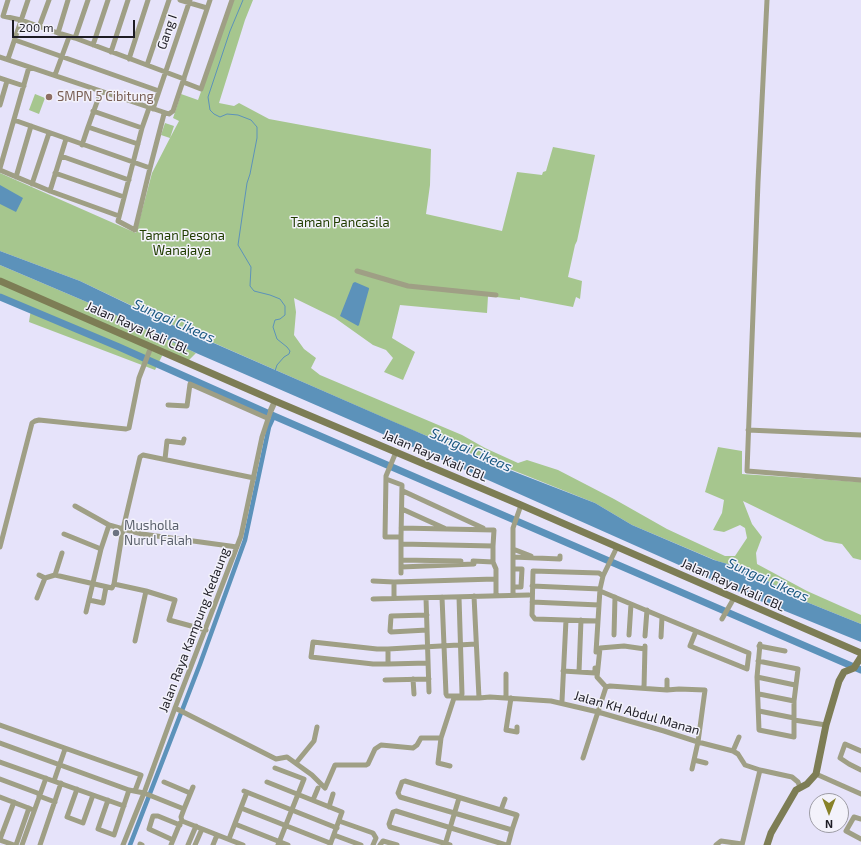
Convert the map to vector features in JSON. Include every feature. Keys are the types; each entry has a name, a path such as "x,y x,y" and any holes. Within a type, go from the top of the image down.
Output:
{"main road":[{"name":"Jalan Raya Kali CBL","path":"0,281 861,653"},
{"path":"767,845 771,833 796,790 807,784 816,774 826,725 839,681 844,672 857,662"}],"street":[{"path":"8,0 3,16 21,20 75,38 165,71 201,89 232,0"},
{"path":"8,59 28,0"},
{"path":"40,27 49,0"},
{"path":"58,33 68,0"},
{"path":"75,38 88,0"},
{"path":"93,45 108,0"},
{"path":"111,52 128,0"},
{"path":"129,59 148,0"},
{"path":"148,65 169,0"},
{"path":"180,0 189,1 207,8"},
{"path":"0,57 164,114 169,114 173,111 210,0"},
{"path":"767,0 758,182 747,471 861,480"},
{"name":"Gang I","path":"119,216 142,128 159,91 189,1"},
{"path":"55,75 69,37"},
{"path":"15,40 159,91"},
{"path":"29,66 0,169 32,184 119,216 118,221 135,230 164,114"},
{"path":"0,78 24,86"},
{"path":"0,105 7,81"},
{"path":"82,145 101,91"},
{"path":"93,111 142,128"},
{"path":"14,120 150,168"},
{"path":"16,177 31,126"},
{"path":"88,127 138,144"},
{"path":"32,184 49,133"},
{"path":"50,191 66,139"},
{"path":"61,156 129,180"},
{"path":"55,173 124,197"},
{"path":"357,271 408,286 496,295"},
{"path":"0,547 32,423 35,420 39,420 126,429 129,428 138,378 152,347"},
{"path":"168,405 187,406 190,384 267,418"},
{"path":"271,410 275,401"},
{"name":"Jalan Raya Kampung Kedaung","path":"123,845 147,795 176,709 237,547 245,521 267,418 271,410"},
{"path":"748,430 861,435"},
{"path":"165,459 167,441 183,443 184,439"},
{"path":"396,452 386,480 385,537 401,537"},
{"path":"39,575 45,578 55,575 112,588 114,584 123,529 140,458 145,454 254,478"},
{"path":"386,480 402,485 403,491 401,573"},
{"path":"403,491 486,530"},
{"path":"513,595 513,528 521,505"},
{"path":"75,506 110,524 142,534 237,547"},
{"path":"402,509 446,529"},
{"path":"86,612 101,549 110,524"},
{"path":"401,528 494,530 493,562 496,568 496,596"},
{"path":"64,534 101,549"},
{"path":"401,544 493,546"},
{"path":"563,671 595,673 600,590 603,576 617,547"},
{"path":"513,549 536,558"},
{"path":"55,575 62,553"},
{"path":"513,557 560,559 560,556"},
{"path":"401,560 493,562"},
{"path":"401,567 474,564 474,561"},
{"path":"513,569 522,569 521,587 513,587"},
{"path":"598,621 535,618 532,615 533,571 599,573 603,576"},
{"path":"37,598 45,578"},
{"path":"373,581 394,582 495,579"},
{"path":"394,582 394,598"},
{"path":"114,584 146,591 175,600 169,620 206,630"},
{"path":"532,586 600,590 748,653 747,669 690,646 696,631"},
{"path":"89,600 103,603 106,587"},
{"path":"135,641 146,591"},
{"path":"372,599 528,595"},
{"path":"474,596 479,698"},
{"path":"442,597 446,694 447,696 461,696 459,597"},
{"path":"614,635 615,597"},
{"path":"426,598 429,692"},
{"path":"722,619 734,598"},
{"path":"532,602 599,605"},
{"path":"629,635 631,604"},
{"path":"645,636 647,610"},
{"path":"427,614 392,616 390,631 427,630"},
{"path":"661,637 662,617"},
{"path":"562,701 566,620"},
{"path":"579,672 582,620"},
{"path":"428,663 372,664 310,657 313,642 377,649 476,644"},
{"path":"758,661 798,669 794,702 794,737 759,730 757,677 758,661 760,645 785,651"},
{"path":"644,688 645,647 624,646 600,648 597,677 606,686 667,690 705,690 698,742 692,769"},
{"path":"388,648 388,664"},
{"path":"506,674 508,698 505,732 517,732 517,727"},
{"path":"757,677 795,685"},
{"path":"413,679 414,694"},
{"path":"385,680 429,679"},
{"path":"667,690 668,680"},
{"path":"583,758 606,686"},
{"path":"758,694 794,702"},
{"name":"Jalan KH Abdul Manan","path":"441,738 454,698 490,697 551,702 598,712 733,751"},
{"path":"176,709 276,759 286,756 312,775 325,788 335,765 366,766 375,748 381,745 412,748 417,745 421,738 441,738 438,763 450,766"},
{"path":"758,711 826,725"},
{"path":"0,725 140,775 124,806 114,835 98,829 108,800"},
{"path":"296,763 314,741 317,727"},
{"path":"739,737 733,751 738,754 745,765 792,777 802,786"},
{"path":"0,743 184,809"},
{"path":"861,751 845,744 840,758 861,770"},
{"path":"54,781 66,748"},
{"path":"694,760 706,763"},
{"path":"0,762 124,806"},
{"path":"275,768 304,779 279,843"},
{"path":"716,845 721,841 742,845 760,770"},
{"path":"816,774 861,794"},
{"path":"15,845 31,809 40,795 46,778"},
{"path":"0,779 55,802"},
{"path":"459,798 455,813 450,828 447,845 390,827 389,824 394,811 450,828 507,845 512,830 517,815 405,781 402,782 398,793 400,797 455,813 512,830"},
{"path":"164,782 190,793"},
{"path":"241,808 330,844 340,821 342,812 267,782"},
{"path":"40,845 61,783"},
{"path":"193,787 181,817 181,823 172,842 150,830 149,827 153,816 158,816 181,823 196,826 229,839 236,844 243,845"},
{"path":"313,800 318,788"},
{"path":"77,789 67,817 83,823 93,795"},
{"path":"229,839 246,792 337,828"},
{"path":"329,807 333,794"},
{"path":"0,797 31,809"},
{"path":"501,810 505,799"},
{"path":"14,802 0,839 15,845 22,845 31,809"},
{"path":"861,819 854,817 846,831 861,839"},
{"path":"340,821 373,833 376,838 373,845"},
{"path":"235,824 279,843 288,845"},
{"path":"188,845 196,826"},
{"path":"195,845 202,829"},
{"path":"213,845 217,835"},
{"path":"334,835 361,845"},
{"path":"380,845 383,841 397,845"}],"green space":[{"path":"234,0 253,0 245,20 219,103 234,106 239,103 269,119 431,149 430,185 426,214 502,231 517,172 542,175 543,172 546,171 553,147 595,155 568,277 582,281 580,299 576,297 573,307 520,297 520,300 488,296 487,313 400,305 392,338 415,352 403,380 384,372 393,358 386,350 373,345 335,318 294,298 296,312 294,335 304,349 316,358 311,368 320,375 462,435 485,448 518,463 527,460 558,470 667,529 725,556 735,556 747,538 745,528 740,525 724,532 713,530 722,513 724,500 705,492 718,447 742,451 742,474 861,482 861,560 853,558 842,544 825,541 743,501 752,524 762,537 756,553 757,564 807,591 861,615 861,624 799,599 761,577 741,568 717,561 632,525 595,503 412,430 164,321 80,281 0,251 0,173 136,233 152,173 179,121 173,118 181,94 198,100"},
{"path":"35,94 45,98 39,114 29,110"},
{"path":"165,123 174,126 170,138 161,135"},
{"path":"0,265 101,308 196,353 187,362 163,354 155,370 29,322 31,309 0,295"}],"water":[{"path":"0,185 23,198 16,212 0,204"},
{"path":"0,251 80,281 161,320 392,421 471,455 595,503 632,525 714,560 741,568 761,577 799,599 861,624 861,642 753,598 470,472 196,353 101,308 0,265"},
{"path":"355,282 369,288 358,326 340,316 353,283"}],"waterway":[{"path":"243,0 230,31 208,97 210,110 214,114 220,117 227,114 238,115 251,120 257,127 257,138 247,183 238,245 251,267 250,286 254,291 280,299 285,306 285,315 280,319 275,320 273,327 277,339 290,351 289,354 277,365 275,371"},
{"path":"0,297 119,347 274,416 861,670"},
{"path":"130,845 200,664 245,540 269,427 274,416"}],"place":[{"name":"SMPN 5 Cibitung","path":"49,97"},
{"name":"Musholla Nurul Falah","path":"116,533"}],"park label":[{"name":"Taman Pancasila","path":"340,223"},
{"name":"Taman Pesona Wanajaya","path":"182,244"}],"water label":[{"name":"Sungai Cikeas","path":"174,321"},
{"name":"Sungai Cikeas","path":"471,450"},
{"name":"Sungai Cikeas","path":"768,580"}]}
